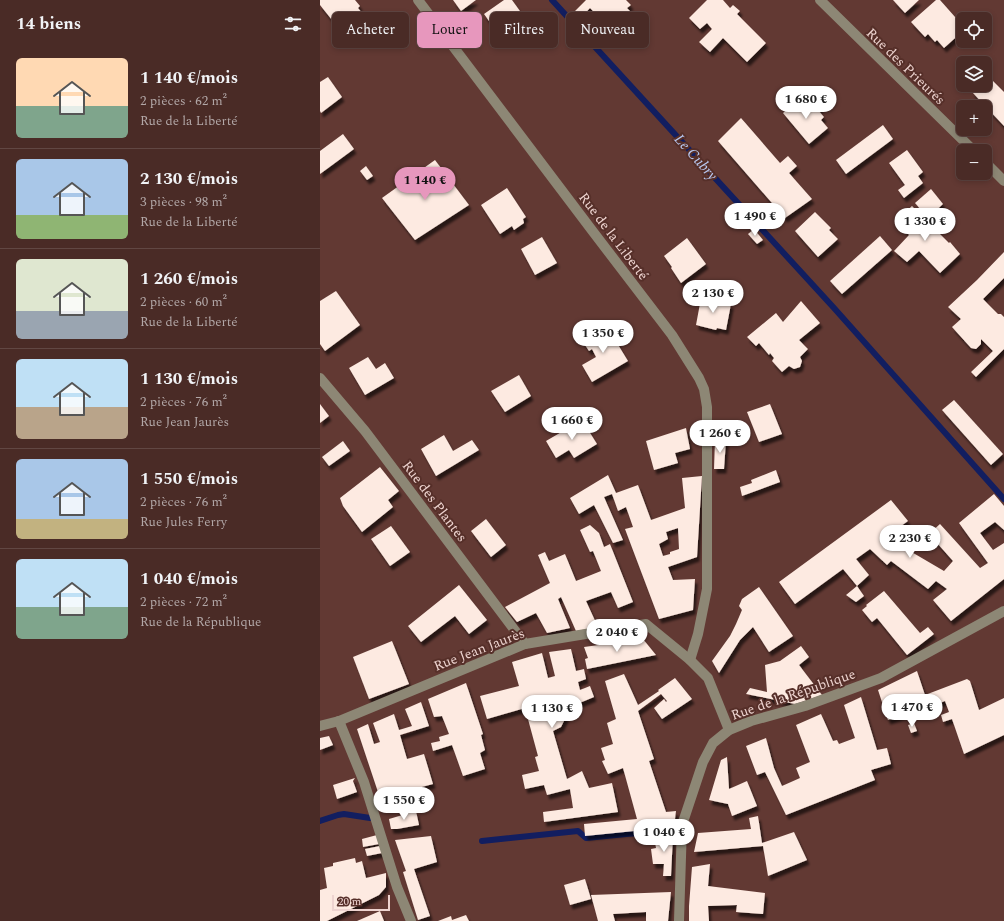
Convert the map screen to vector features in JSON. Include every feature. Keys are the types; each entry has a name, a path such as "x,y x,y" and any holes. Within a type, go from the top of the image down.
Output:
{"street":[{"name":"Rue de la Liberté","path":"418,0 584,221 672,334 699,378 704,389 707,407 707,589 698,634 690,660"},
{"name":"Rue des Prieurés","path":"820,0 967,144"},
{"path":"992,169 1004,181"},
{"name":"Rue des Plantes","path":"320,378 365,431 525,644"},
{"name":"Rue de la République","path":"679,921 682,825 703,762 713,743 729,730 805,706 881,678 1004,611"},
{"name":"Rue Jean Jaurès","path":"320,726 339,721 525,644 646,624 690,660 708,678 729,730"},
{"path":"339,721 364,782 398,887 411,921"}],"building":[{"path":"320,0 355,0 360,6 358,8 361,12 332,12 332,20 320,5"},
{"path":"453,0 476,0 461,11"},
{"path":"504,0 512,0 521,12 490,12 490,22 484,14"},
{"path":"586,0 626,0 631,5 627,8 631,12 594,12 590,8 586,12 574,12"},
{"path":"707,0 723,0 730,8 733,5 740,11 737,14 766,43 747,62 723,38 710,52 699,42 712,29 707,23 700,29 689,18"},
{"path":"893,0 919,0 905,13"},
{"path":"936,0 940,0 956,18 956,37 944,48 937,40 935,42 928,34 925,37 911,22"},
{"path":"328,77 342,97 321,113 320,82"},
{"path":"992,80 1004,92 1004,126 992,113 992,100 980,100 972,92 992,92"},
{"path":"801,97 811,108 817,102 821,107 818,110 824,117 821,120 828,128 809,144 783,113"},
{"path":"741,118 780,163 788,156 797,166 789,173 812,199 785,218 718,141"},
{"path":"883,125 893,139 846,174 836,160"},
{"path":"343,134 354,149 320,174 320,151"},
{"path":"907,150 923,172 918,176 923,183 904,198 898,190 905,185 889,163"},
{"path":"435,160 469,205 415,240 382,198"},
{"path":"366,166 373,176 367,180 360,171"},
{"path":"507,188 526,217 523,219 524,223 514,230 512,226 500,234 481,205"},
{"path":"931,189 943,204 928,218 915,203"},
{"path":"912,206 949,243 950,242 960,254 940,273 919,251 907,262 894,251 909,235 897,220"},
{"path":"815,212 831,228 829,230 838,239 818,257 795,231"},
{"path":"754,229 763,240 757,244 748,234"},
{"path":"880,236 892,250 842,294 830,281"},
{"path":"542,237 557,263 535,275 521,249"},
{"path":"687,238 706,264 681,283 664,256"},
{"path":"1004,252 1004,278 983,299 998,314 1001,314 1004,317 1004,349 976,377 971,372 993,351 981,339 981,344 976,349 971,348 952,327 961,319 948,307"},
{"path":"336,291 360,325 325,351 320,344 320,301"},
{"path":"701,298 731,304 726,330 717,328 716,330 696,325"},
{"path":"801,301 820,323 799,340 808,349 800,357 802,361 800,367 794,369 789,366 782,372 772,361 774,358 770,353 769,355 759,343 756,346 747,337 776,313 783,322"},
{"path":"606,325 628,361 592,382 582,365 596,357 592,349 589,351 581,339"},
{"path":"368,357 376,369 385,363 394,378 365,395 349,368"},
{"path":"519,375 531,396 505,412 491,391"},
{"path":"954,400 1003,454 991,465 942,410"},
{"path":"320,404 329,416 320,423"},
{"path":"770,404 782,434 759,442 747,412"},
{"path":"582,420 597,444 574,458 569,450 556,458 546,441"},
{"path":"686,428 690,449 675,453 678,463 654,470 646,441"},
{"path":"444,435 453,451 472,440 479,450 436,476 421,449"},
{"path":"715,440 726,440 724,469 714,469"},
{"path":"343,441 350,451 329,466 322,457"},
{"path":"380,467 399,491 388,500 393,507 362,532 343,506 340,498"},
{"path":"776,470 780,482 742,496 740,487 752,483 751,480"},
{"path":"608,475 616,493 638,485 651,520 685,508 682,478 702,476 697,557 668,567 673,580 695,579 693,610 659,619 625,529 633,527 626,507 618,511 612,494 604,497 623,540 613,543 594,505 579,514 570,498","holes":["678,528 679,549 663,556 659,544 668,539 666,532"]},
{"path":"994,494 1004,506 1004,530 995,522 980,533 993,550 1004,543 1004,579 951,621 933,600 947,589 936,581 928,589 891,561 887,565 870,549 856,559 869,575 857,586 843,569 795,604 779,582 891,500 908,521 886,537 944,571 953,561 929,534 940,524 980,568 988,563 959,523"},
{"path":"486,519 506,545 491,557 471,531"},
{"path":"590,525 599,533 604,547 610,544 633,602 618,608 611,592 586,601 598,627 576,631 561,597 558,599 570,628 547,633 536,613 517,622 505,607 550,583 538,555 545,552 549,561 565,554 576,581 601,571 593,551 590,552 580,530"},
{"path":"391,526 410,552 390,566 371,539"},
{"path":"459,585 487,620 469,634 455,616 421,642 408,626"},
{"path":"857,586 864,596 856,602 846,595"},
{"path":"759,587 793,636 769,652 753,627 740,640 719,673 712,661 730,636 736,624 742,610 739,606 742,599"},
{"path":"884,591 920,633 928,627 934,634 907,655 877,618 872,622 862,610"},
{"path":"643,639 656,655 587,669 585,659 588,658 584,647"},
{"path":"392,641 409,684 369,699 353,657"},
{"path":"801,646 809,657 799,665 822,695 795,704 746,694 750,688 767,692 765,665 780,661"},
{"path":"571,649 576,671 584,669 586,679 578,682 580,690 590,686 594,697 565,709 566,717 561,727 553,731 567,779 582,771 589,788 612,783 618,812 544,822 543,812 573,808 570,789 547,795 544,785 525,789 522,775 539,771 535,757 538,756 525,708 487,719 480,696 519,686 512,662 542,653 548,678 555,676 549,652"},
{"path":"917,671 925,695 906,702 909,713 888,720 878,690"},
{"path":"624,674 638,705 675,678 692,699 662,719 654,708 664,699 666,702 667,701 661,694 638,711 654,759 649,761 666,812 676,811 674,827 585,836 584,824 637,819 623,768 608,774 602,761 605,760 601,748 613,744 607,723 616,719 605,681"},
{"path":"967,679 970,681 979,710 1004,698 1004,735 964,754 952,719 943,722 941,715 949,712 945,701 930,707 925,695"},
{"path":"466,683 483,734 481,735 485,750 480,753 485,769 463,776 452,745 433,751 431,743 440,741 439,737 449,734 442,716 434,717 428,699"},
{"path":"861,697 877,750 887,748 891,764 871,770 875,780 786,815 765,772 757,775 746,746 766,738 774,768 782,786 800,778 796,768 810,762 796,725 821,714 833,741 837,740 839,744 855,738 844,705"},
{"path":"421,702 429,726 400,735 407,759 424,754 433,784 380,798 357,729 368,724 374,744 380,742 373,723 394,714 399,730 412,726 405,709"},
{"path":"914,723 917,731 911,733 908,725"},
{"path":"329,736 333,745 320,750 320,738"},
{"path":"727,757 729,789 747,781 757,806 732,816 728,804 709,800 721,760"},
{"path":"355,778 353,781 357,792 337,799 333,785"},
{"path":"416,811 419,825 391,829 389,819"},
{"path":"758,816 762,843 794,832 807,860 768,876 763,846 694,852 698,833 751,829 749,818"},
{"path":"377,835 379,844 363,847 362,839"},
{"path":"673,835 671,876 663,876 664,864 653,864 651,849 656,848 654,837"},
{"path":"431,836 437,862 414,869 430,916 418,920 403,872 406,871 395,840"},
{"path":"380,846 382,853 367,856 365,849"},
{"path":"355,858 356,863 362,861 366,878 386,873 386,887 379,895 327,921 320,921 320,890 327,888 324,868 333,866 333,863"},
{"path":"710,864 708,886 765,893 763,914 736,912 737,905 708,906 709,921 689,921 692,867"},
{"path":"585,879 591,899 570,905 564,885"},
{"path":"671,892 668,921 646,921 646,912 613,914 615,921 598,921 591,895"},
{"path":"380,911 384,921 357,921"},
{"path":"466,915 469,921 438,921 451,916 452,920"}],"waterway":[{"name":"Le Cubry","path":"552,0 834,308 1004,499"},
{"path":"320,821 344,814 370,818"},
{"path":"482,841 578,831 586,838 675,830"}]}
